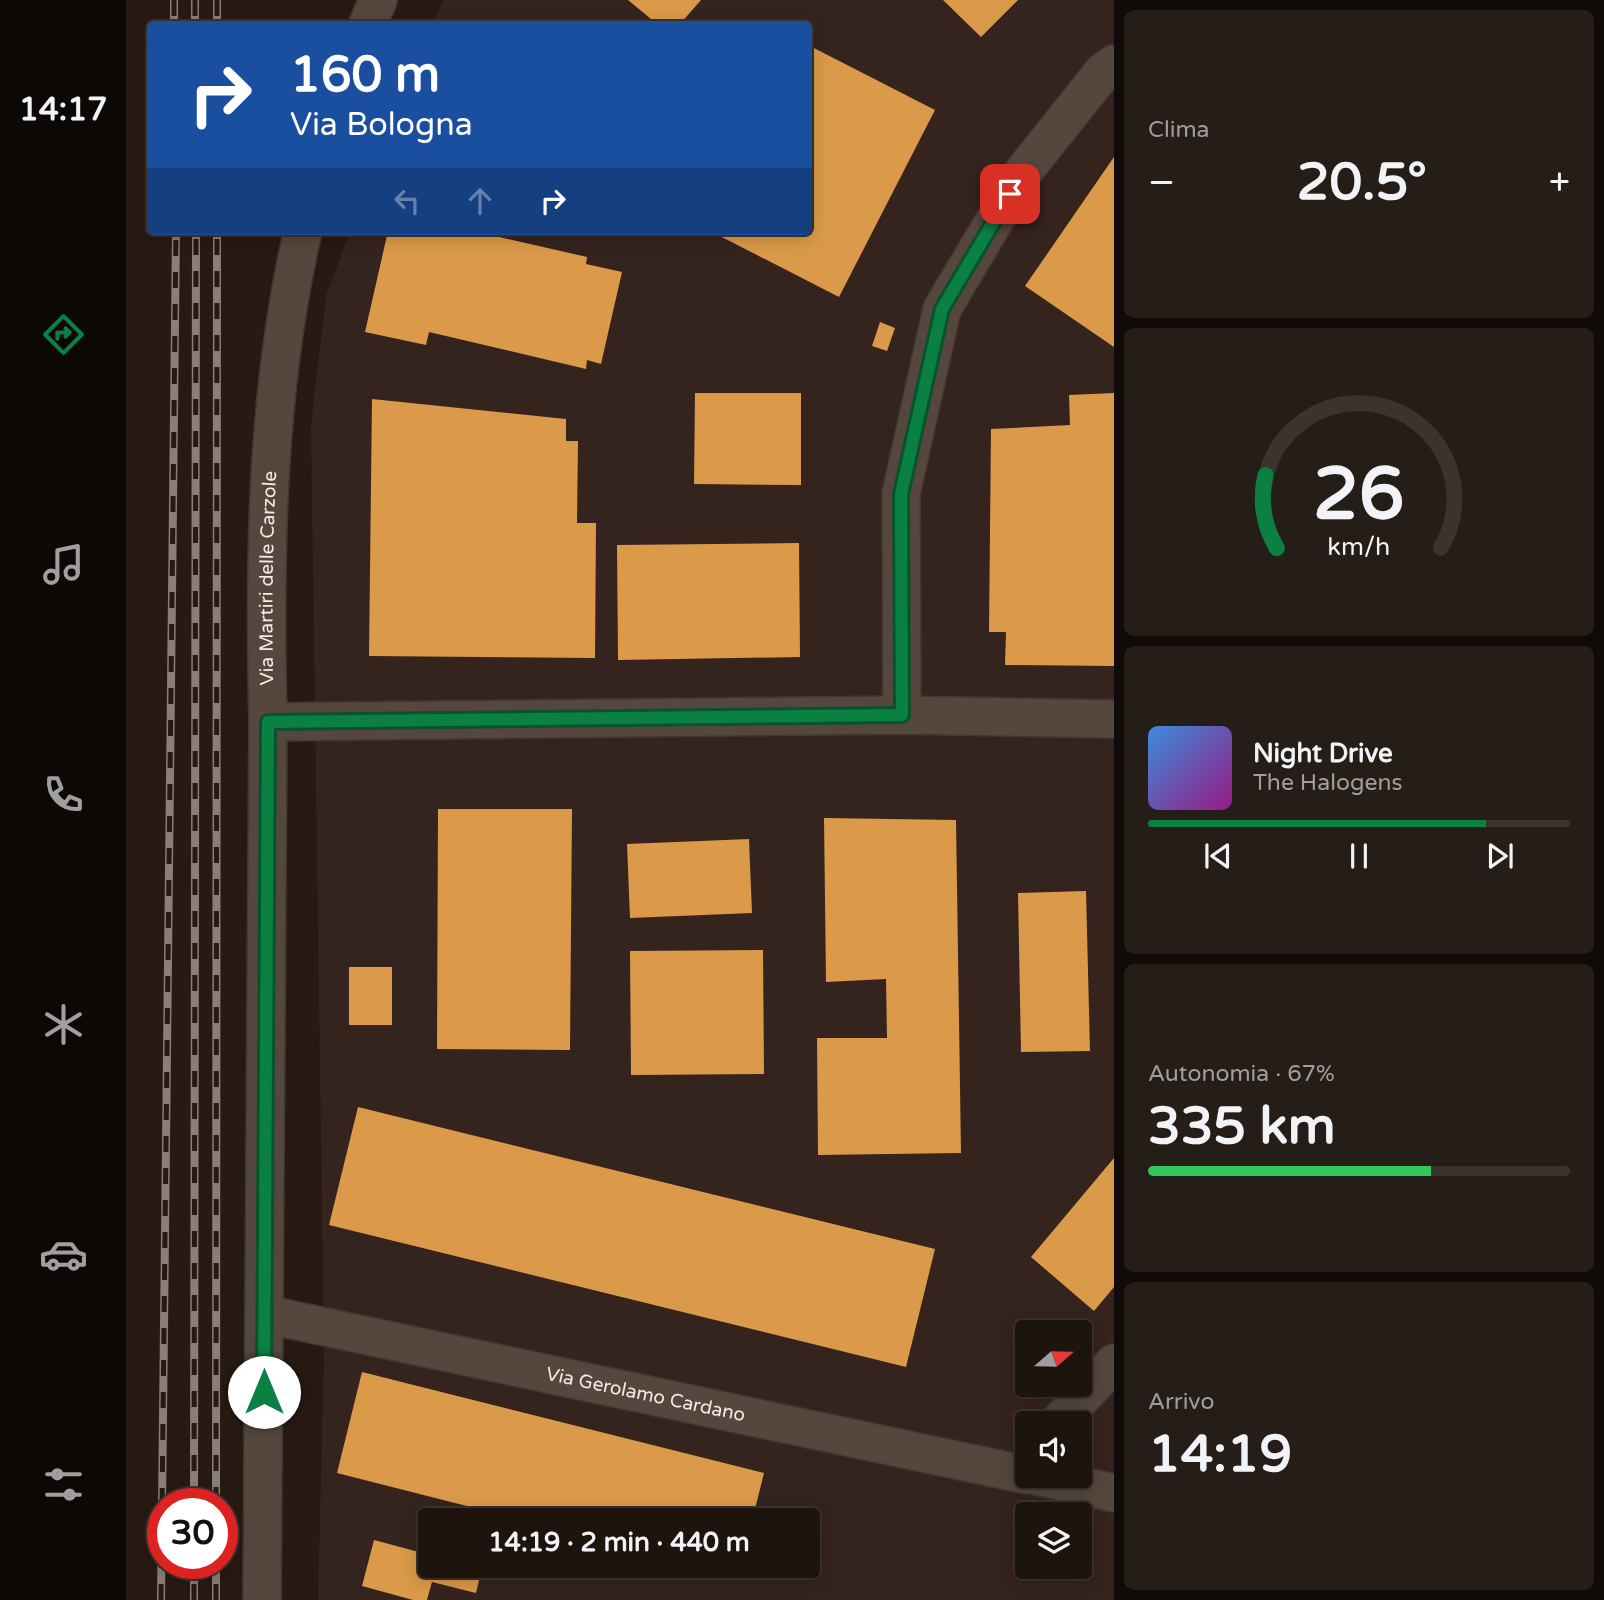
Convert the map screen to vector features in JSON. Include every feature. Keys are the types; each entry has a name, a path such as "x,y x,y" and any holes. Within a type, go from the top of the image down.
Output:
{"street":[{"path":"370,21 378,0"},
{"path":"902,715 901,494 942,309 1024,171 1103,72 1114,64"},
{"name":"Via Martiri delle Carzole","path":"262,1600 268,722 265,615 274,415 293,273 302,235"},
{"path":"268,722 902,715 1114,719"},
{"name":"Via Gerolamo Cardano","path":"264,1314 1015,1467"},
{"path":"1069,1411 1114,1363"},
{"name":"Via Gerolamo Cardano","path":"1092,1487 1114,1493"}],"shaded area":[{"path":"443,0 1114,0 1114,1600 318,1600 324,1353 311,425 326,296 349,235 812,235 812,21 433,21"}],"building":[{"path":"628,0 701,0 683,21 653,21"},
{"path":"943,0 1018,0 981,37"},
{"path":"812,47 935,110 839,297 718,235 812,235"},
{"path":"1114,157 1114,347 1025,286"},
{"path":"387,235 491,235 587,257 586,264 622,272 601,364 587,360 586,369 429,332 426,345 365,332"},
{"path":"880,322 895,328 887,351 872,346"},
{"path":"695,393 801,393 801,485 694,484"},
{"path":"1114,393 1114,666 1005,665 1006,632 989,632 991,429 1070,425 1069,395"},
{"path":"372,399 566,419 566,441 578,441 577,523 596,523 595,658 369,656"},
{"path":"799,543 800,657 618,660 617,545"},
{"path":"438,809 572,809 570,1050 437,1049"},
{"path":"824,818 956,820 961,1153 818,1155 817,1038 887,1038 886,979 826,982"},
{"path":"749,839 752,913 630,918 627,844"},
{"path":"1086,891 1090,1051 1021,1052 1018,893"},
{"path":"763,950 764,1074 631,1075 630,951"},
{"path":"349,967 392,967 392,1025 349,1025"},
{"path":"358,1107 935,1249 906,1367 329,1225"},
{"path":"1114,1158 1114,1287 1094,1311 1031,1257"},
{"path":"362,1372 764,1473 755,1508 475,1508 337,1473"},
{"path":"374,1540 418,1552 418,1578 480,1578 476,1593 432,1582 427,1600 413,1600 362,1586"}],"railway":[{"path":"174,0 174,21"},
{"path":"195,0 195,21"},
{"path":"217,0 217,21"},
{"path":"161,1600 176,235"},
{"path":"194,1488 196,235"},
{"path":"216,1488 217,235"},
{"path":"194,1579 194,1600"},
{"path":"216,1579 216,1600"}],"route":[{"path":"264,1392 268,722 902,715 901,494 942,309 1010,194"}]}
